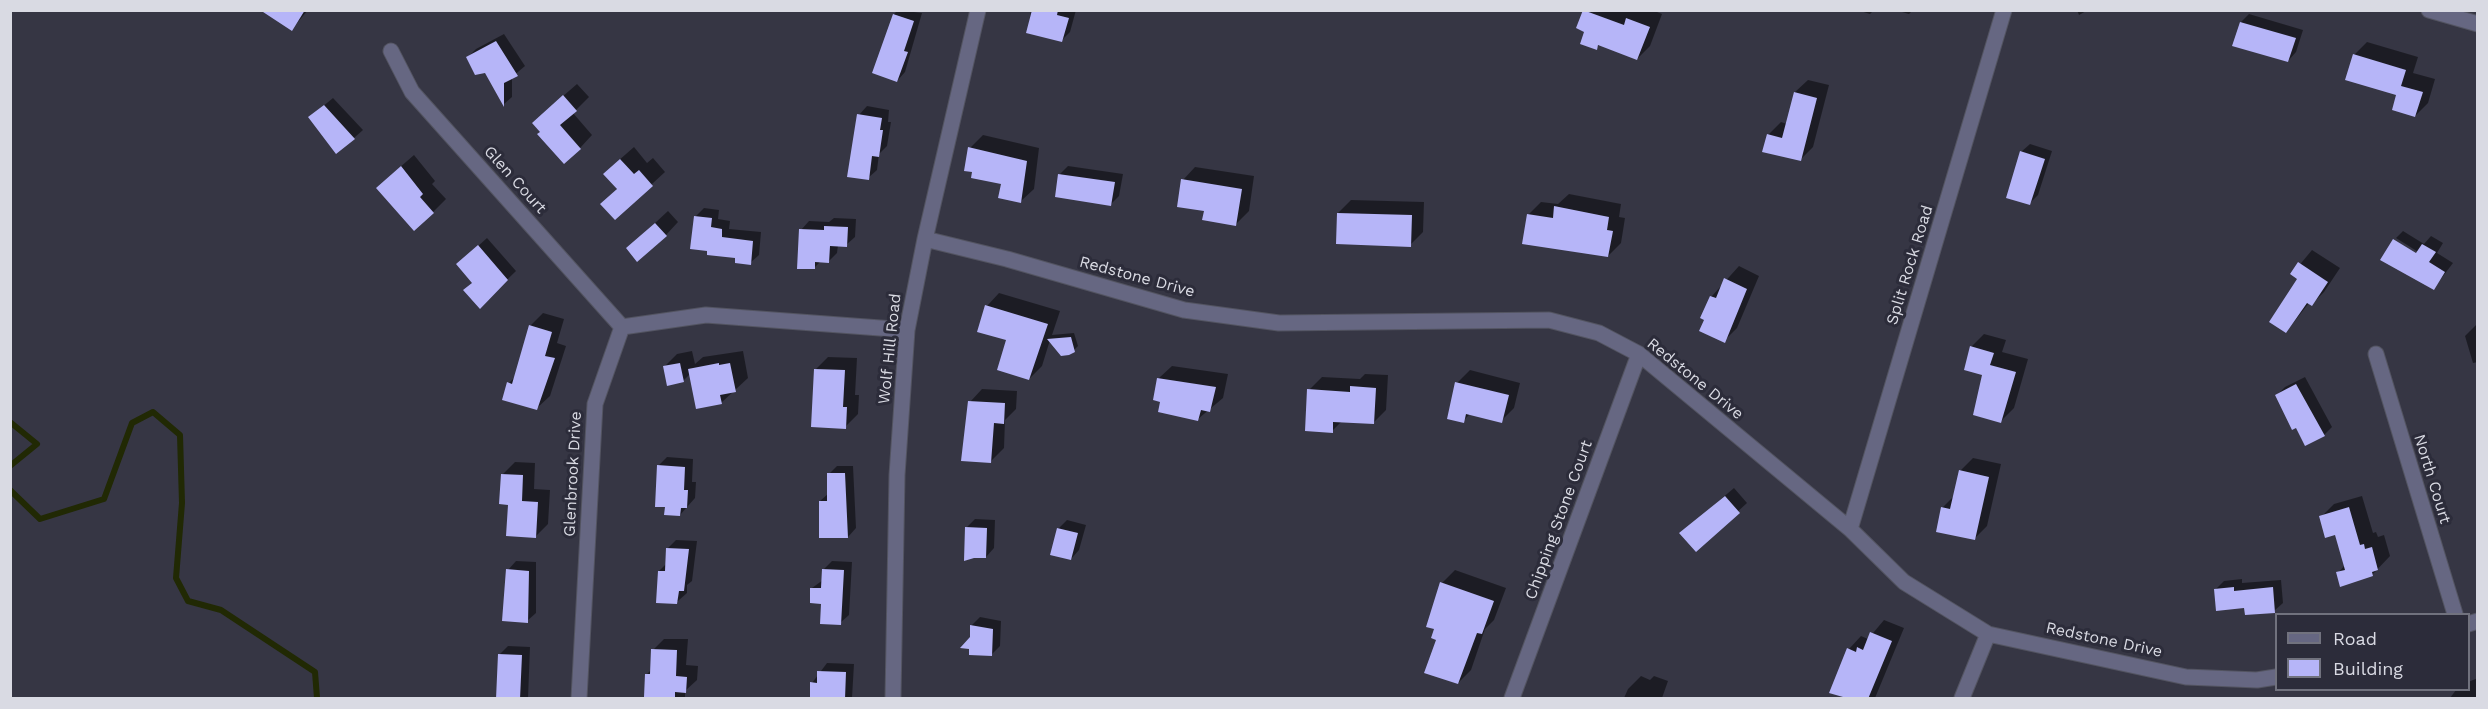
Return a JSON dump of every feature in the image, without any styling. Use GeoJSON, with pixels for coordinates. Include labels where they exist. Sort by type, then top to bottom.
{"type":"FeatureCollection","features":[{"type":"Feature","properties":{"kind":"street","name":"Wolf Hill Road"},"geometry":{"type":"LineString","coordinates":[[893,699],[897,475],[907,330],[925,239],[978,10]]}},
{"type":"Feature","properties":{"kind":"street","name":"Split Rock Road"},"geometry":{"type":"LineString","coordinates":[[1850,529],[2004,10]]}},
{"type":"Feature","properties":{"kind":"street"},"geometry":{"type":"LineString","coordinates":[[2429,10],[2478,24]]}},
{"type":"Feature","properties":{"kind":"street","name":"Glen Court"},"geometry":{"type":"LineString","coordinates":[[391,51],[412,92],[622,327]]}},
{"type":"Feature","properties":{"kind":"street","name":"Redstone Drive"},"geometry":{"type":"LineString","coordinates":[[925,239],[1007,259],[1184,310],[1279,323],[1549,320],[1599,333],[1639,354],[1850,529],[1904,582],[1988,633],[2186,677],[2257,680],[2275,677]]}},
{"type":"Feature","properties":{"kind":"street"},"geometry":{"type":"LineString","coordinates":[[622,327],[706,315],[907,330]]}},
{"type":"Feature","properties":{"kind":"street","name":"Glenbrook Drive"},"geometry":{"type":"LineString","coordinates":[[579,699],[595,404],[622,327]]}},
{"type":"Feature","properties":{"kind":"street","name":"Chipping Stone Court"},"geometry":{"type":"LineString","coordinates":[[1512,699],[1639,354]]}},
{"type":"Feature","properties":{"kind":"street","name":"North Court"},"geometry":{"type":"LineString","coordinates":[[2376,354],[2454,613]]}},
{"type":"Feature","properties":{"kind":"street"},"geometry":{"type":"LineString","coordinates":[[1962,699],[1988,633]]}},
{"type":"Feature","properties":{"kind":"building"},"geometry":{"type":"Polygon","coordinates":[[[260,10],[305,10],[292,31],[260,10]]]}},
{"type":"Feature","properties":{"kind":"building"},"geometry":{"type":"Polygon","coordinates":[[[1032,10],[1058,10],[1057,15],[1069,18],[1062,42],[1026,33],[1032,10]]]}},
{"type":"Feature","properties":{"kind":"building"},"geometry":{"type":"Polygon","coordinates":[[[1583,10],[1624,25],[1626,18],[1650,27],[1637,60],[1598,45],[1597,50],[1580,44],[1584,32],[1576,28],[1583,10]]]}},
{"type":"Feature","properties":{"kind":"building"},"geometry":{"type":"Polygon","coordinates":[[[893,14],[914,21],[904,51],[908,52],[897,82],[872,73],[893,14]]]}},
{"type":"Feature","properties":{"kind":"building"},"geometry":{"type":"Polygon","coordinates":[[[2240,22],[2296,38],[2288,62],[2232,46],[2240,22]]]}},
{"type":"Feature","properties":{"kind":"building"},"geometry":{"type":"Polygon","coordinates":[[[496,41],[518,76],[504,83],[504,107],[485,73],[475,75],[466,57],[496,41]]]}},
{"type":"Feature","properties":{"kind":"building"},"geometry":{"type":"Polygon","coordinates":[[[2353,54],[2406,70],[2401,86],[2423,92],[2415,117],[2392,110],[2396,95],[2345,80],[2353,54]]]}},
{"type":"Feature","properties":{"kind":"building"},"geometry":{"type":"Polygon","coordinates":[[[1794,92],[1817,98],[1801,161],[1762,152],[1767,134],[1782,138],[1794,92]]]}},
{"type":"Feature","properties":{"kind":"building"},"geometry":{"type":"Polygon","coordinates":[[[563,95],[577,111],[560,125],[581,149],[564,164],[537,134],[540,132],[532,123],[563,95]]]}},
{"type":"Feature","properties":{"kind":"building"},"geometry":{"type":"Polygon","coordinates":[[[324,105],[355,139],[336,154],[308,117],[324,105]]]}},
{"type":"Feature","properties":{"kind":"building"},"geometry":{"type":"Polygon","coordinates":[[[857,114],[882,118],[880,130],[883,130],[879,157],[872,156],[869,180],[847,177],[857,114]]]}},
{"type":"Feature","properties":{"kind":"building"},"geometry":{"type":"Polygon","coordinates":[[[968,147],[1027,161],[1021,203],[998,198],[1001,184],[971,178],[972,172],[964,171],[968,147]]]}},
{"type":"Feature","properties":{"kind":"building"},"geometry":{"type":"Polygon","coordinates":[[[2020,151],[2045,159],[2030,205],[2006,198],[2020,151]]]}},
{"type":"Feature","properties":{"kind":"building"},"geometry":{"type":"Polygon","coordinates":[[[620,159],[634,174],[639,170],[653,186],[615,220],[600,204],[617,189],[603,174],[620,159]]]}},
{"type":"Feature","properties":{"kind":"building"},"geometry":{"type":"Polygon","coordinates":[[[401,166],[423,194],[420,197],[434,213],[414,231],[376,188],[401,166]]]}},
{"type":"Feature","properties":{"kind":"building"},"geometry":{"type":"Polygon","coordinates":[[[1058,174],[1115,182],[1111,206],[1055,197],[1058,174]]]}},
{"type":"Feature","properties":{"kind":"building"},"geometry":{"type":"Polygon","coordinates":[[[1181,179],[1242,189],[1236,226],[1202,220],[1204,211],[1177,207],[1181,179]]]}},
{"type":"Feature","properties":{"kind":"building"},"geometry":{"type":"Polygon","coordinates":[[[1554,206],[1609,217],[1607,230],[1613,231],[1608,257],[1522,244],[1527,214],[1553,218],[1554,206]]]}},
{"type":"Feature","properties":{"kind":"building"},"geometry":{"type":"Polygon","coordinates":[[[1337,213],[1412,215],[1411,247],[1336,244],[1337,213]]]}},
{"type":"Feature","properties":{"kind":"building"},"geometry":{"type":"Polygon","coordinates":[[[694,216],[712,218],[711,227],[722,229],[722,237],[753,241],[751,265],[735,263],[735,258],[707,255],[707,251],[690,249],[694,216]]]}},
{"type":"Feature","properties":{"kind":"building"},"geometry":{"type":"Polygon","coordinates":[[[655,223],[667,236],[637,262],[626,248],[655,223]]]}},
{"type":"Feature","properties":{"kind":"building"},"geometry":{"type":"Polygon","coordinates":[[[824,226],[848,227],[847,247],[830,246],[829,263],[815,262],[815,269],[797,269],[799,229],[824,230],[824,226]]]}},
{"type":"Feature","properties":{"kind":"building"},"geometry":{"type":"Polygon","coordinates":[[[2393,239],[2416,253],[2422,244],[2436,252],[2429,262],[2445,272],[2434,290],[2380,260],[2393,239]]]}},
{"type":"Feature","properties":{"kind":"building"},"geometry":{"type":"Polygon","coordinates":[[[478,245],[508,280],[480,309],[463,290],[472,283],[456,264],[478,245]]]}},
{"type":"Feature","properties":{"kind":"building"},"geometry":{"type":"Polygon","coordinates":[[[2298,262],[2328,282],[2312,306],[2307,303],[2286,333],[2269,322],[2297,279],[2290,274],[2298,262]]]}},
{"type":"Feature","properties":{"kind":"building"},"geometry":{"type":"Polygon","coordinates":[[[1724,278],[1747,289],[1725,343],[1699,331],[1704,320],[1700,318],[1710,296],[1716,298],[1724,278]]]}},
{"type":"Feature","properties":{"kind":"building"},"geometry":{"type":"Polygon","coordinates":[[[985,305],[1048,324],[1029,380],[997,370],[1006,340],[977,332],[985,305]]]}},
{"type":"Feature","properties":{"kind":"building"},"geometry":{"type":"Polygon","coordinates":[[[529,325],[552,332],[545,356],[555,358],[537,410],[502,400],[507,382],[512,384],[529,325]]]}},
{"type":"Feature","properties":{"kind":"building"},"geometry":{"type":"Polygon","coordinates":[[[1071,337],[1075,352],[1061,356],[1047,339],[1071,337]]]}},
{"type":"Feature","properties":{"kind":"building"},"geometry":{"type":"Polygon","coordinates":[[[1970,346],[1994,353],[1990,365],[2016,372],[2001,423],[1973,415],[1982,375],[1964,370],[1970,346]]]}},
{"type":"Feature","properties":{"kind":"building"},"geometry":{"type":"Polygon","coordinates":[[[680,363],[684,382],[667,386],[663,366],[680,363]]]}},
{"type":"Feature","properties":{"kind":"building"},"geometry":{"type":"Polygon","coordinates":[[[719,363],[719,365],[730,363],[736,392],[720,395],[722,404],[696,409],[688,369],[719,363]]]}},
{"type":"Feature","properties":{"kind":"building"},"geometry":{"type":"Polygon","coordinates":[[[814,369],[845,370],[843,407],[847,407],[846,429],[811,427],[814,369]]]}},
{"type":"Feature","properties":{"kind":"building"},"geometry":{"type":"Polygon","coordinates":[[[1157,378],[1216,387],[1210,412],[1201,410],[1198,421],[1158,412],[1160,402],[1153,400],[1157,378]]]}},
{"type":"Feature","properties":{"kind":"building"},"geometry":{"type":"Polygon","coordinates":[[[1455,382],[1509,395],[1502,423],[1466,414],[1464,423],[1447,419],[1455,382]]]}},
{"type":"Feature","properties":{"kind":"building"},"geometry":{"type":"Polygon","coordinates":[[[2296,384],[2325,436],[2305,446],[2296,428],[2292,430],[2275,395],[2296,384]]]}},
{"type":"Feature","properties":{"kind":"building"},"geometry":{"type":"Polygon","coordinates":[[[1350,386],[1376,388],[1374,424],[1333,422],[1333,433],[1305,431],[1307,389],[1350,392],[1350,386]]]}},
{"type":"Feature","properties":{"kind":"building"},"geometry":{"type":"Polygon","coordinates":[[[968,401],[1005,403],[1004,424],[994,423],[991,463],[961,461],[968,401]]]}},
{"type":"Feature","properties":{"kind":"building"},"geometry":{"type":"Polygon","coordinates":[[[657,465],[685,467],[684,490],[688,490],[687,508],[681,508],[680,516],[664,515],[665,507],[655,507],[657,465]]]}},
{"type":"Feature","properties":{"kind":"building"},"geometry":{"type":"Polygon","coordinates":[[[1959,470],[1989,477],[1975,540],[1936,532],[1941,507],[1950,509],[1959,470]]]}},
{"type":"Feature","properties":{"kind":"building"},"geometry":{"type":"Polygon","coordinates":[[[827,473],[845,473],[848,538],[819,538],[819,501],[827,501],[827,473]]]}},
{"type":"Feature","properties":{"kind":"building"},"geometry":{"type":"Polygon","coordinates":[[[501,474],[523,475],[522,501],[538,502],[536,538],[506,536],[508,505],[499,504],[501,474]]]}},
{"type":"Feature","properties":{"kind":"building"},"geometry":{"type":"Polygon","coordinates":[[[1725,496],[1740,513],[1696,552],[1679,533],[1725,496]]]}},
{"type":"Feature","properties":{"kind":"building"},"geometry":{"type":"Polygon","coordinates":[[[2349,507],[2360,545],[2364,544],[2365,549],[2372,547],[2378,570],[2372,572],[2373,576],[2340,587],[2336,572],[2345,570],[2335,535],[2325,538],[2319,516],[2349,507]]]}},
{"type":"Feature","properties":{"kind":"building"},"geometry":{"type":"Polygon","coordinates":[[[965,527],[987,528],[986,558],[964,561],[965,527]]]}},
{"type":"Feature","properties":{"kind":"building"},"geometry":{"type":"Polygon","coordinates":[[[1057,528],[1078,533],[1071,560],[1050,555],[1057,528]]]}},
{"type":"Feature","properties":{"kind":"building"},"geometry":{"type":"Polygon","coordinates":[[[666,548],[689,549],[684,591],[679,591],[677,604],[656,603],[658,571],[665,571],[666,548]]]}},
{"type":"Feature","properties":{"kind":"building"},"geometry":{"type":"Polygon","coordinates":[[[506,569],[529,571],[528,623],[502,621],[506,569]]]}},
{"type":"Feature","properties":{"kind":"building"},"geometry":{"type":"Polygon","coordinates":[[[822,569],[844,570],[841,625],[820,624],[821,604],[810,603],[810,588],[821,588],[822,569]]]}},
{"type":"Feature","properties":{"kind":"building"},"geometry":{"type":"Polygon","coordinates":[[[1440,582],[1494,601],[1482,634],[1477,633],[1458,684],[1424,673],[1436,640],[1431,638],[1434,629],[1426,627],[1440,582]]]}},
{"type":"Feature","properties":{"kind":"building"},"geometry":{"type":"Polygon","coordinates":[[[2234,587],[2234,591],[2273,587],[2275,613],[2245,615],[2244,608],[2216,611],[2214,589],[2234,587]]]}},
{"type":"Feature","properties":{"kind":"building"},"geometry":{"type":"Polygon","coordinates":[[[970,625],[993,629],[992,656],[969,655],[969,649],[960,648],[970,637],[970,625]]]}},
{"type":"Feature","properties":{"kind":"building"},"geometry":{"type":"Polygon","coordinates":[[[1870,632],[1892,641],[1868,699],[1850,699],[1829,693],[1847,648],[1856,652],[1857,647],[1863,650],[1870,632]]]}},
{"type":"Feature","properties":{"kind":"building"},"geometry":{"type":"Polygon","coordinates":[[[651,649],[677,650],[676,676],[687,677],[686,693],[675,692],[675,699],[644,697],[645,674],[650,674],[651,649]]]}},
{"type":"Feature","properties":{"kind":"building"},"geometry":{"type":"Polygon","coordinates":[[[498,654],[522,655],[520,699],[496,699],[498,654]]]}},
{"type":"Feature","properties":{"kind":"building"},"geometry":{"type":"Polygon","coordinates":[[[817,671],[846,672],[845,699],[810,698],[810,682],[817,683],[817,671]]]}},
{"type":"Feature","properties":{"kind":"waterway"},"geometry":{"type":"LineString","coordinates":[[10,490],[40,519],[104,499],[132,423],[153,412],[180,435],[182,503],[176,578],[188,601],[221,610],[315,672],[317,698]]}},
{"type":"Feature","properties":{"kind":"waterway"},"geometry":{"type":"LineString","coordinates":[[10,422],[37,444],[10,466]]}}]}
